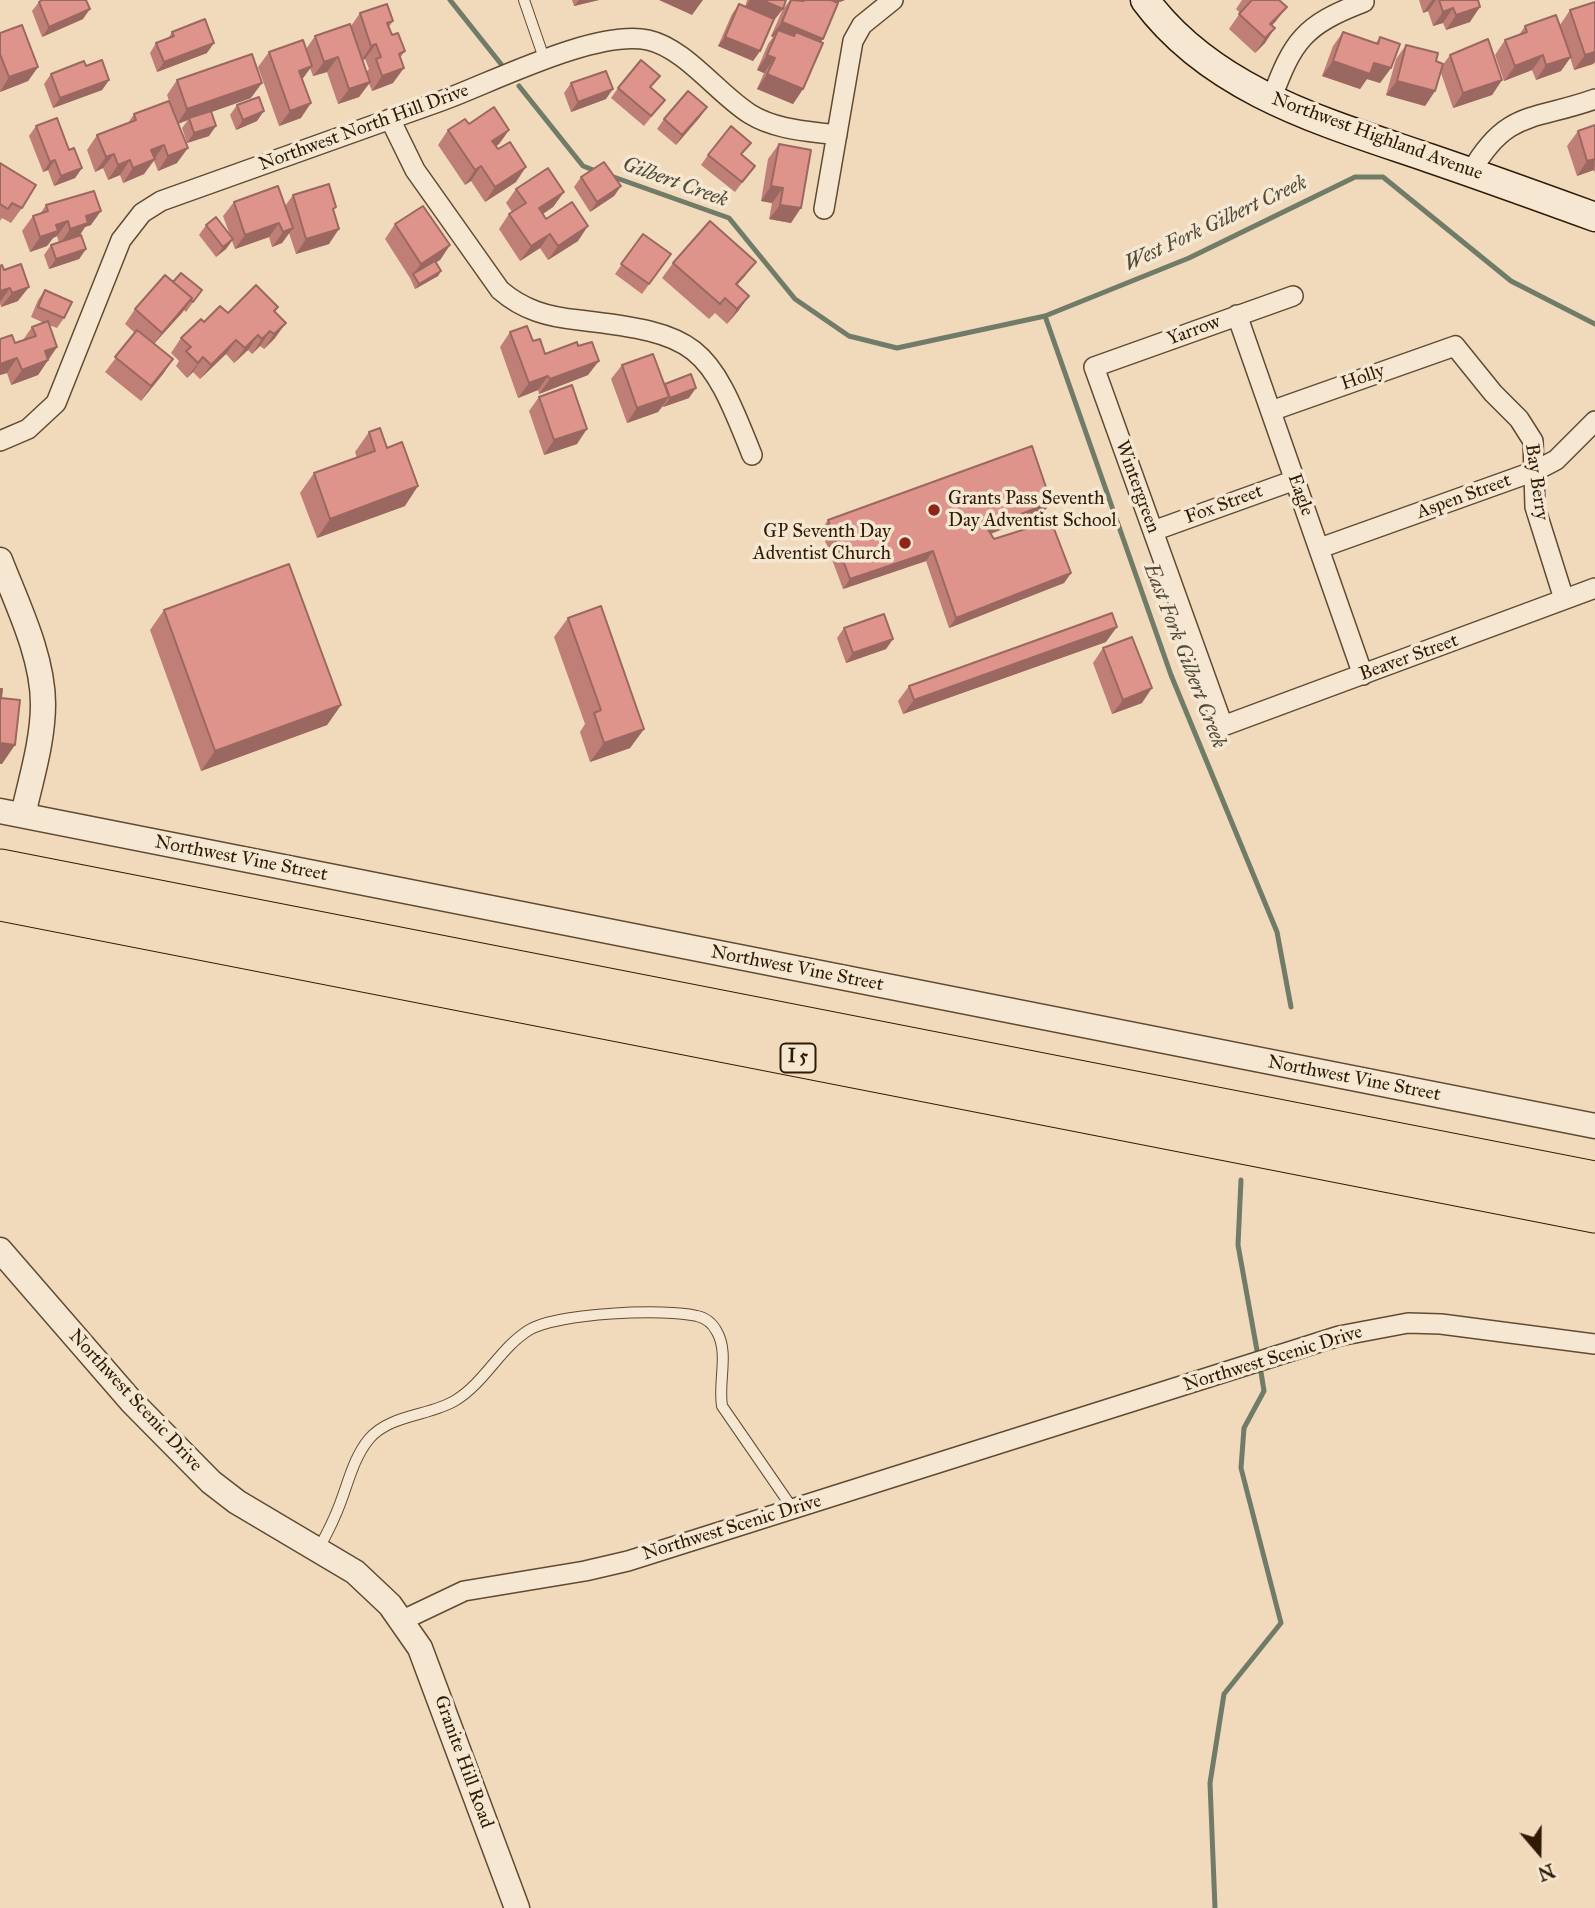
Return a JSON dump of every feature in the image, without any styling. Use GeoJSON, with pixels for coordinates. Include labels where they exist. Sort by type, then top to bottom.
{"type":"FeatureCollection","features":[{"type":"Feature","properties":{"kind":"highway","name":"I 5"},"geometry":{"type":"LineString","coordinates":[[0,868],[1595,1180]]}},
{"type":"Feature","properties":{"kind":"highway","name":"I 5"},"geometry":{"type":"LineString","coordinates":[[0,902],[1595,1214]]}},
{"type":"Feature","properties":{"kind":"main road","name":"Northwest Highland Avenue"},"geometry":{"type":"LineString","coordinates":[[1145,0],[1195,52],[1271,100],[1330,124],[1595,217]]}},
{"type":"Feature","properties":{"kind":"street"},"geometry":{"type":"LineString","coordinates":[[824,209],[853,41],[862,25],[893,0]]}},
{"type":"Feature","properties":{"kind":"street"},"geometry":{"type":"LineString","coordinates":[[1271,100],[1295,47],[1306,34],[1330,15],[1364,2]]}},
{"type":"Feature","properties":{"kind":"street","name":"Northwest North Hill Drive"},"geometry":{"type":"LineString","coordinates":[[0,441],[28,429],[56,403],[121,240],[142,213],[161,201],[545,61],[614,39],[651,40],[672,50],[750,114],[790,129],[837,135]]}},
{"type":"Feature","properties":{"kind":"street"},"geometry":{"type":"LineString","coordinates":[[1471,172],[1484,149],[1512,123],[1595,100]]}},
{"type":"Feature","properties":{"kind":"street"},"geometry":{"type":"LineString","coordinates":[[390,119],[415,170],[500,290],[516,303],[534,312],[559,318],[641,327],[664,333],[701,355],[729,396],[752,455]]}},
{"type":"Feature","properties":{"kind":"street","name":"Yarrow"},"geometry":{"type":"LineString","coordinates":[[1094,367],[1293,296]]}},
{"type":"Feature","properties":{"kind":"street","name":"Eagle"},"geometry":{"type":"LineString","coordinates":[[1237,315],[1363,675]]}},
{"type":"Feature","properties":{"kind":"street","name":"Holly"},"geometry":{"type":"LineString","coordinates":[[1271,411],[1455,346]]}},
{"type":"Feature","properties":{"kind":"street","name":"Bay Berry"},"geometry":{"type":"LineString","coordinates":[[1455,346],[1533,441],[1535,507],[1564,600]]}},
{"type":"Feature","properties":{"kind":"street","name":"Wintergreen"},"geometry":{"type":"LineString","coordinates":[[1094,367],[1223,726]]}},
{"type":"Feature","properties":{"kind":"street","name":"Aspen Street"},"geometry":{"type":"LineString","coordinates":[[1320,548],[1535,471],[1556,460],[1595,421]]}},
{"type":"Feature","properties":{"kind":"street","name":"Fox Street"},"geometry":{"type":"LineString","coordinates":[[1153,531],[1295,480]]}},
{"type":"Feature","properties":{"kind":"street"},"geometry":{"type":"LineString","coordinates":[[0,560],[5,586],[36,662],[43,702],[37,753],[12,813]]}},
{"type":"Feature","properties":{"kind":"street","name":"Beaver Street"},"geometry":{"type":"LineString","coordinates":[[1223,726],[1595,588]]}},
{"type":"Feature","properties":{"kind":"street","name":"Northwest Vine Street"},"geometry":{"type":"LineString","coordinates":[[12,813],[1595,1126]]}},
{"type":"Feature","properties":{"kind":"street","name":"Northwest Scenic Drive"},"geometry":{"type":"LineString","coordinates":[[0,1250],[174,1448],[237,1502],[368,1581],[403,1620],[464,1591],[628,1561],[1339,1336],[1408,1323],[1441,1324],[1595,1344]]}},
{"type":"Feature","properties":{"kind":"street","name":"Granite Hill Road"},"geometry":{"type":"LineString","coordinates":[[403,1620],[428,1666],[517,1908]]}},
{"type":"Feature","properties":{"kind":"lane"},"geometry":{"type":"LineString","coordinates":[[524,0],[545,61]]}},
{"type":"Feature","properties":{"kind":"lane"},"geometry":{"type":"LineString","coordinates":[[318,1550],[335,1517],[353,1465],[371,1436],[384,1427],[454,1402],[472,1390],[525,1332],[540,1324],[592,1316],[660,1312],[697,1316],[709,1321],[719,1333],[723,1356],[719,1387],[722,1405],[793,1509]]}},
{"type":"Feature","properties":{"kind":"building"},"geometry":{"type":"Polygon","coordinates":[[[86,0],[90,9],[49,27],[39,2],[86,0]]]}},
{"type":"Feature","properties":{"kind":"building"},"geometry":{"type":"Polygon","coordinates":[[[762,0],[786,0],[783,9],[762,0]]]}},
{"type":"Feature","properties":{"kind":"building"},"geometry":{"type":"Polygon","coordinates":[[[791,0],[831,0],[838,3],[823,39],[782,22],[791,0]]]}},
{"type":"Feature","properties":{"kind":"building"},"geometry":{"type":"Polygon","coordinates":[[[1252,0],[1279,0],[1287,7],[1270,24],[1275,28],[1265,38],[1239,14],[1252,0]]]}},
{"type":"Feature","properties":{"kind":"building"},"geometry":{"type":"Polygon","coordinates":[[[1439,0],[1478,0],[1480,7],[1456,15],[1453,8],[1443,12],[1439,0]]]}},
{"type":"Feature","properties":{"kind":"building"},"geometry":{"type":"Polygon","coordinates":[[[1595,2],[1595,52],[1585,55],[1570,10],[1595,2]]]}},
{"type":"Feature","properties":{"kind":"building"},"geometry":{"type":"Polygon","coordinates":[[[387,4],[393,21],[387,23],[392,35],[398,33],[405,51],[399,54],[404,68],[382,76],[376,59],[381,57],[376,44],[371,46],[360,13],[387,4]]]}},
{"type":"Feature","properties":{"kind":"building"},"geometry":{"type":"Polygon","coordinates":[[[739,4],[774,19],[760,51],[725,37],[739,4]]]}},
{"type":"Feature","properties":{"kind":"building"},"geometry":{"type":"Polygon","coordinates":[[[1556,15],[1571,57],[1546,65],[1543,55],[1515,66],[1505,40],[1527,32],[1525,26],[1556,15]]]}},
{"type":"Feature","properties":{"kind":"building"},"geometry":{"type":"Polygon","coordinates":[[[205,19],[214,43],[164,62],[156,43],[174,36],[172,32],[205,19]]]}},
{"type":"Feature","properties":{"kind":"building"},"geometry":{"type":"Polygon","coordinates":[[[350,24],[370,82],[349,89],[338,57],[324,62],[315,36],[350,24]]]}},
{"type":"Feature","properties":{"kind":"building"},"geometry":{"type":"Polygon","coordinates":[[[22,25],[38,67],[9,77],[0,54],[0,33],[22,25]]]}},
{"type":"Feature","properties":{"kind":"building"},"geometry":{"type":"Polygon","coordinates":[[[778,30],[794,36],[796,32],[823,43],[803,89],[767,74],[775,58],[767,55],[778,30]]]}},
{"type":"Feature","properties":{"kind":"building"},"geometry":{"type":"Polygon","coordinates":[[[1343,32],[1378,44],[1380,37],[1400,44],[1391,68],[1374,63],[1370,74],[1333,61],[1343,32]]]}},
{"type":"Feature","properties":{"kind":"building"},"geometry":{"type":"Polygon","coordinates":[[[1488,39],[1502,80],[1463,93],[1450,55],[1488,39]]]}},
{"type":"Feature","properties":{"kind":"building"},"geometry":{"type":"Polygon","coordinates":[[[303,40],[312,66],[299,71],[311,103],[290,111],[269,52],[303,40]]]}},
{"type":"Feature","properties":{"kind":"building"},"geometry":{"type":"Polygon","coordinates":[[[1406,45],[1438,53],[1436,61],[1443,64],[1435,91],[1397,81],[1406,45]]]}},
{"type":"Feature","properties":{"kind":"building"},"geometry":{"type":"Polygon","coordinates":[[[252,54],[262,83],[187,109],[177,80],[252,54]]]}},
{"type":"Feature","properties":{"kind":"building"},"geometry":{"type":"Polygon","coordinates":[[[102,60],[109,80],[60,98],[51,74],[84,61],[86,66],[102,60]]]}},
{"type":"Feature","properties":{"kind":"building"},"geometry":{"type":"Polygon","coordinates":[[[641,60],[660,76],[650,87],[665,100],[651,116],[618,88],[641,60]]]}},
{"type":"Feature","properties":{"kind":"building"},"geometry":{"type":"Polygon","coordinates":[[[606,71],[613,89],[578,102],[571,83],[606,71]]]}},
{"type":"Feature","properties":{"kind":"building"},"geometry":{"type":"Polygon","coordinates":[[[688,91],[707,107],[682,135],[664,119],[688,91]]]}},
{"type":"Feature","properties":{"kind":"building"},"geometry":{"type":"Polygon","coordinates":[[[259,97],[264,111],[243,120],[237,105],[259,97]]]}},
{"type":"Feature","properties":{"kind":"building"},"geometry":{"type":"Polygon","coordinates":[[[169,101],[188,148],[168,156],[164,145],[151,150],[155,159],[133,168],[130,160],[118,165],[114,154],[106,157],[97,135],[136,120],[134,114],[169,101]]]}},
{"type":"Feature","properties":{"kind":"building"},"geometry":{"type":"Polygon","coordinates":[[[494,107],[509,130],[492,141],[498,149],[510,142],[526,167],[495,187],[481,166],[475,170],[448,130],[465,119],[469,124],[494,107]]]}},
{"type":"Feature","properties":{"kind":"building"},"geometry":{"type":"Polygon","coordinates":[[[211,111],[216,126],[194,133],[189,118],[211,111]]]}},
{"type":"Feature","properties":{"kind":"building"},"geometry":{"type":"Polygon","coordinates":[[[57,118],[69,150],[74,148],[82,168],[61,176],[55,160],[50,162],[36,126],[57,118]]]}},
{"type":"Feature","properties":{"kind":"building"},"geometry":{"type":"Polygon","coordinates":[[[1595,125],[1595,159],[1587,161],[1578,131],[1595,125]]]}},
{"type":"Feature","properties":{"kind":"building"},"geometry":{"type":"Polygon","coordinates":[[[731,126],[751,143],[741,154],[755,166],[742,182],[708,155],[731,126]]]}},
{"type":"Feature","properties":{"kind":"building"},"geometry":{"type":"Polygon","coordinates":[[[779,144],[811,150],[801,208],[780,205],[783,188],[771,186],[779,144]]]}},
{"type":"Feature","properties":{"kind":"building"},"geometry":{"type":"Polygon","coordinates":[[[604,162],[621,186],[597,202],[581,177],[604,162]]]}},
{"type":"Feature","properties":{"kind":"building"},"geometry":{"type":"Polygon","coordinates":[[[0,163],[36,185],[22,208],[12,203],[8,209],[0,204],[0,163]]]}},
{"type":"Feature","properties":{"kind":"building"},"geometry":{"type":"Polygon","coordinates":[[[548,168],[564,192],[539,208],[546,219],[572,202],[588,226],[558,246],[550,234],[531,246],[509,214],[526,203],[516,189],[548,168]]]}},
{"type":"Feature","properties":{"kind":"building"},"geometry":{"type":"Polygon","coordinates":[[[329,184],[339,229],[306,239],[293,195],[329,184]]]}},
{"type":"Feature","properties":{"kind":"building"},"geometry":{"type":"Polygon","coordinates":[[[278,186],[293,228],[283,232],[279,223],[245,235],[234,202],[278,186]]]}},
{"type":"Feature","properties":{"kind":"building"},"geometry":{"type":"Polygon","coordinates":[[[94,191],[101,211],[86,216],[88,223],[70,229],[68,221],[56,225],[58,231],[40,237],[33,216],[48,211],[46,205],[94,191]]]}},
{"type":"Feature","properties":{"kind":"building"},"geometry":{"type":"Polygon","coordinates":[[[423,206],[450,245],[421,264],[395,224],[423,206]]]}},
{"type":"Feature","properties":{"kind":"building"},"geometry":{"type":"Polygon","coordinates":[[[216,217],[233,239],[223,247],[206,225],[216,217]]]}},
{"type":"Feature","properties":{"kind":"building"},"geometry":{"type":"Polygon","coordinates":[[[710,221],[756,262],[736,284],[749,296],[737,309],[725,298],[720,304],[673,263],[710,221]]]}},
{"type":"Feature","properties":{"kind":"building"},"geometry":{"type":"Polygon","coordinates":[[[643,234],[671,254],[649,284],[621,264],[643,234]]]}},
{"type":"Feature","properties":{"kind":"building"},"geometry":{"type":"Polygon","coordinates":[[[81,235],[86,249],[56,259],[51,245],[81,235]]]}},
{"type":"Feature","properties":{"kind":"building"},"geometry":{"type":"Polygon","coordinates":[[[435,261],[441,271],[419,284],[413,274],[435,261]]]}},
{"type":"Feature","properties":{"kind":"building"},"geometry":{"type":"Polygon","coordinates":[[[21,264],[29,287],[12,293],[10,288],[0,291],[0,266],[2,265],[4,270],[21,264]]]}},
{"type":"Feature","properties":{"kind":"building"},"geometry":{"type":"Polygon","coordinates":[[[181,273],[202,290],[193,302],[192,298],[173,282],[181,273]]]}},
{"type":"Feature","properties":{"kind":"building"},"geometry":{"type":"Polygon","coordinates":[[[165,275],[192,298],[162,333],[135,309],[165,275]]]}},
{"type":"Feature","properties":{"kind":"building"},"geometry":{"type":"Polygon","coordinates":[[[256,285],[278,307],[274,311],[286,323],[274,334],[270,331],[262,339],[258,335],[245,348],[236,340],[211,365],[203,357],[198,363],[186,351],[191,347],[181,338],[201,319],[204,322],[220,306],[228,313],[256,285]]]}},
{"type":"Feature","properties":{"kind":"building"},"geometry":{"type":"Polygon","coordinates":[[[45,290],[72,302],[64,318],[38,307],[45,290]]]}},
{"type":"Feature","properties":{"kind":"building"},"geometry":{"type":"Polygon","coordinates":[[[48,321],[57,347],[45,351],[48,360],[22,370],[17,358],[0,364],[0,339],[12,335],[15,343],[36,336],[32,327],[48,321]]]}},
{"type":"Feature","properties":{"kind":"building"},"geometry":{"type":"Polygon","coordinates":[[[527,326],[533,341],[540,339],[545,354],[577,342],[578,346],[592,342],[599,361],[550,379],[548,376],[529,383],[510,332],[527,326]]]}},
{"type":"Feature","properties":{"kind":"building"},"geometry":{"type":"Polygon","coordinates":[[[137,330],[173,359],[151,386],[115,357],[137,330]]]}},
{"type":"Feature","properties":{"kind":"building"},"geometry":{"type":"Polygon","coordinates":[[[653,354],[669,397],[637,408],[622,365],[653,354]]]}},
{"type":"Feature","properties":{"kind":"building"},"geometry":{"type":"Polygon","coordinates":[[[691,374],[696,388],[670,398],[665,384],[691,374]]]}},
{"type":"Feature","properties":{"kind":"building"},"geometry":{"type":"Polygon","coordinates":[[[572,385],[587,429],[554,440],[539,397],[572,385]]]}},
{"type":"Feature","properties":{"kind":"building"},"geometry":{"type":"Polygon","coordinates":[[[380,428],[387,448],[402,442],[418,486],[330,519],[314,473],[375,451],[369,432],[380,428]]]}},
{"type":"Feature","properties":{"kind":"building","name":"GP Seventh Day Adventist Church"},"geometry":{"type":"Polygon","coordinates":[[[1032,446],[1051,502],[987,528],[994,539],[1051,521],[1071,573],[956,618],[933,551],[850,579],[828,520],[1032,446]]]}},
{"type":"Feature","properties":{"kind":"building"},"geometry":{"type":"Polygon","coordinates":[[[289,564],[341,705],[215,751],[164,610],[289,564]]]}},
{"type":"Feature","properties":{"kind":"building"},"geometry":{"type":"Polygon","coordinates":[[[601,606],[644,729],[604,743],[594,713],[601,710],[568,618],[601,606]]]}},
{"type":"Feature","properties":{"kind":"building"},"geometry":{"type":"Polygon","coordinates":[[[1112,613],[1117,627],[914,700],[909,686],[1112,613]]]}},
{"type":"Feature","properties":{"kind":"building"},"geometry":{"type":"Polygon","coordinates":[[[884,614],[893,639],[853,653],[844,628],[884,614]]]}},
{"type":"Feature","properties":{"kind":"building"},"geometry":{"type":"Polygon","coordinates":[[[1132,637],[1152,688],[1123,700],[1103,648],[1132,637]]]}},
{"type":"Feature","properties":{"kind":"building"},"geometry":{"type":"Polygon","coordinates":[[[0,689],[1,698],[20,700],[15,745],[0,743],[0,689]]]}},
{"type":"Feature","properties":{"kind":"waterway","name":"Gilbert Creek"},"geometry":{"type":"LineString","coordinates":[[450,0],[501,64]]}},
{"type":"Feature","properties":{"kind":"waterway","name":"Gilbert Creek"},"geometry":{"type":"LineString","coordinates":[[519,86],[583,166],[596,171]]}},
{"type":"Feature","properties":{"kind":"waterway","name":"West Fork Gilbert Creek"},"geometry":{"type":"LineString","coordinates":[[608,175],[729,218],[795,299],[849,336],[897,348],[1045,316],[1189,258],[1355,177],[1383,177],[1511,281],[1595,324]]}},
{"type":"Feature","properties":{"kind":"waterway","name":"East Fork Gilbert Creek"},"geometry":{"type":"LineString","coordinates":[[1045,316],[1171,675],[1277,932],[1291,1007]]}},
{"type":"Feature","properties":{"kind":"waterway","name":"East Fork Gilbert Creek"},"geometry":{"type":"LineString","coordinates":[[1241,1180],[1238,1245],[1258,1356]]}},
{"type":"Feature","properties":{"kind":"waterway","name":"East Fork Gilbert Creek"},"geometry":{"type":"LineString","coordinates":[[1215,1908],[1210,1783],[1224,1694],[1281,1623],[1241,1468],[1244,1428],[1264,1391],[1260,1366]]}},
{"type":"Feature","properties":{"kind":"place","name":"Grants Pass Seventh Day Adventist School"},"geometry":{"type":"Point","coordinates":[934,510]}},
{"type":"Feature","properties":{"kind":"place","name":"GP Seventh Day Adventist Church"},"geometry":{"type":"Point","coordinates":[905,543]}}]}
